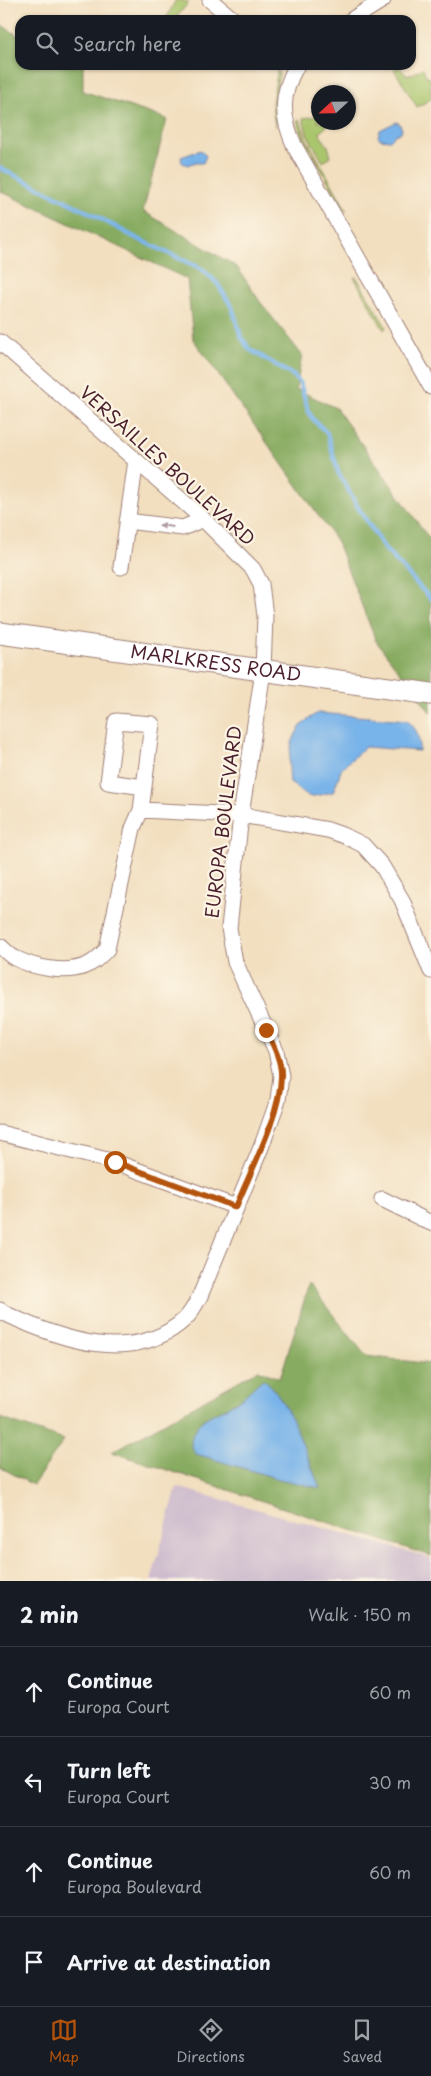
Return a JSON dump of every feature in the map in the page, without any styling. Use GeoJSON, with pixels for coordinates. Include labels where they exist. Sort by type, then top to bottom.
{"type":"FeatureCollection","features":[{"type":"Feature","properties":{"kind":"street"},"geometry":{"type":"LineString","coordinates":[[210,0],[228,15]]}},
{"type":"Feature","properties":{"kind":"street"},"geometry":{"type":"LineString","coordinates":[[359,15],[383,0]]}},
{"type":"Feature","properties":{"kind":"street"},"geometry":{"type":"LineString","coordinates":[[295,70],[284,101],[284,117],[288,131],[299,155],[431,387]]}},
{"type":"Feature","properties":{"kind":"street","name":"VERSAILLES BOULEVARD"},"geometry":{"type":"LineString","coordinates":[[0,342],[203,519],[253,569],[261,584],[265,616],[263,671]]}},
{"type":"Feature","properties":{"kind":"street"},"geometry":{"type":"LineString","coordinates":[[121,567],[136,460]]}},
{"type":"Feature","properties":{"kind":"street"},"geometry":{"type":"LineString","coordinates":[[127,521],[183,528],[203,519]]}},
{"type":"Feature","properties":{"kind":"street","name":"MARLKRESS ROAD"},"geometry":{"type":"LineString","coordinates":[[0,633],[431,694]]}},
{"type":"Feature","properties":{"kind":"street","name":"EUROPA BOULEVARD"},"geometry":{"type":"LineString","coordinates":[[0,1310],[4,1314],[38,1329],[85,1342],[112,1346],[137,1344],[155,1338],[172,1329],[187,1317],[200,1296],[262,1146],[278,1100],[281,1076],[276,1051],[235,962],[229,928],[241,815],[263,671]]}},
{"type":"Feature","properties":{"kind":"street"},"geometry":{"type":"LineString","coordinates":[[0,946],[14,958],[37,966],[66,970],[85,966],[98,960],[107,949],[133,828],[141,810],[144,787],[152,724],[116,721],[108,782],[144,787]]}},
{"type":"Feature","properties":{"kind":"street"},"geometry":{"type":"LineString","coordinates":[[141,810],[241,815],[328,830],[363,845],[382,866],[402,900],[431,971]]}},
{"type":"Feature","properties":{"kind":"street"},"geometry":{"type":"LineString","coordinates":[[0,1133],[115,1162],[236,1207]]}},
{"type":"Feature","properties":{"kind":"street"},"geometry":{"type":"LineString","coordinates":[[382,1199],[431,1223]]}},
{"type":"Feature","properties":{"kind":"shaded area"},"geometry":{"type":"Polygon","coordinates":[[[177,1487],[431,1558],[431,1581],[151,1581],[177,1487]]]}},
{"type":"Feature","properties":{"kind":"green space"},"geometry":{"type":"Polygon","coordinates":[[[176,0],[189,2],[178,15],[168,15],[176,0]]]}},
{"type":"Feature","properties":{"kind":"green space"},"geometry":{"type":"Polygon","coordinates":[[[0,24],[15,34],[15,70],[83,70],[83,91],[167,119],[143,211],[237,267],[261,303],[302,355],[296,389],[336,408],[431,541],[431,713],[376,641],[336,540],[193,339],[187,279],[0,191],[0,24]]]}},
{"type":"Feature","properties":{"kind":"green space"},"geometry":{"type":"Polygon","coordinates":[[[423,68],[426,76],[431,79],[431,99],[417,107],[395,70],[402,70],[406,75],[413,74],[423,68]]]}},
{"type":"Feature","properties":{"kind":"green space"},"geometry":{"type":"Polygon","coordinates":[[[276,70],[278,70],[274,100],[275,127],[272,103],[276,70]]]}},
{"type":"Feature","properties":{"kind":"green space"},"geometry":{"type":"Polygon","coordinates":[[[311,117],[311,130],[322,130],[320,135],[328,146],[331,157],[323,162],[307,134],[303,118],[311,117]]]}},
{"type":"Feature","properties":{"kind":"green space"},"geometry":{"type":"Polygon","coordinates":[[[300,120],[306,138],[347,211],[344,210],[303,137],[297,121],[300,120]]]}},
{"type":"Feature","properties":{"kind":"green space"},"geometry":{"type":"Polygon","coordinates":[[[354,277],[357,278],[386,327],[384,330],[354,277]]]}},
{"type":"Feature","properties":{"kind":"green space"},"geometry":{"type":"Polygon","coordinates":[[[309,1285],[366,1356],[431,1364],[431,1556],[112,1452],[258,1370],[280,1378],[309,1285]]]}},
{"type":"Feature","properties":{"kind":"green space"},"geometry":{"type":"Polygon","coordinates":[[[0,1418],[64,1440],[33,1485],[0,1467],[0,1418]]]}},
{"type":"Feature","properties":{"kind":"water"},"geometry":{"type":"Polygon","coordinates":[[[396,122],[399,123],[402,129],[401,132],[390,140],[380,139],[378,136],[380,130],[396,122]]]}},
{"type":"Feature","properties":{"kind":"water"},"geometry":{"type":"Polygon","coordinates":[[[201,150],[206,156],[203,163],[188,165],[182,163],[181,157],[201,150]]]}},
{"type":"Feature","properties":{"kind":"water"},"geometry":{"type":"Polygon","coordinates":[[[318,713],[407,720],[417,734],[419,751],[365,747],[342,768],[333,792],[310,797],[290,783],[289,762],[292,742],[296,734],[301,726],[318,713]]]}},
{"type":"Feature","properties":{"kind":"water"},"geometry":{"type":"Polygon","coordinates":[[[263,1379],[272,1387],[288,1413],[320,1488],[279,1479],[196,1454],[191,1446],[192,1436],[200,1423],[240,1400],[263,1379]]]}},
{"type":"Feature","properties":{"kind":"waterway"},"geometry":{"type":"LineString","coordinates":[[0,168],[136,238],[202,269],[217,283],[232,307],[241,336],[249,349],[294,376],[300,383],[308,410],[312,418],[327,433],[338,472],[359,509],[385,549],[431,599]]}},
{"type":"Feature","properties":{"kind":"route"},"geometry":{"type":"LineString","coordinates":[[115,1162],[236,1207],[262,1146],[278,1100],[281,1076],[276,1051],[266,1030]]}}]}
